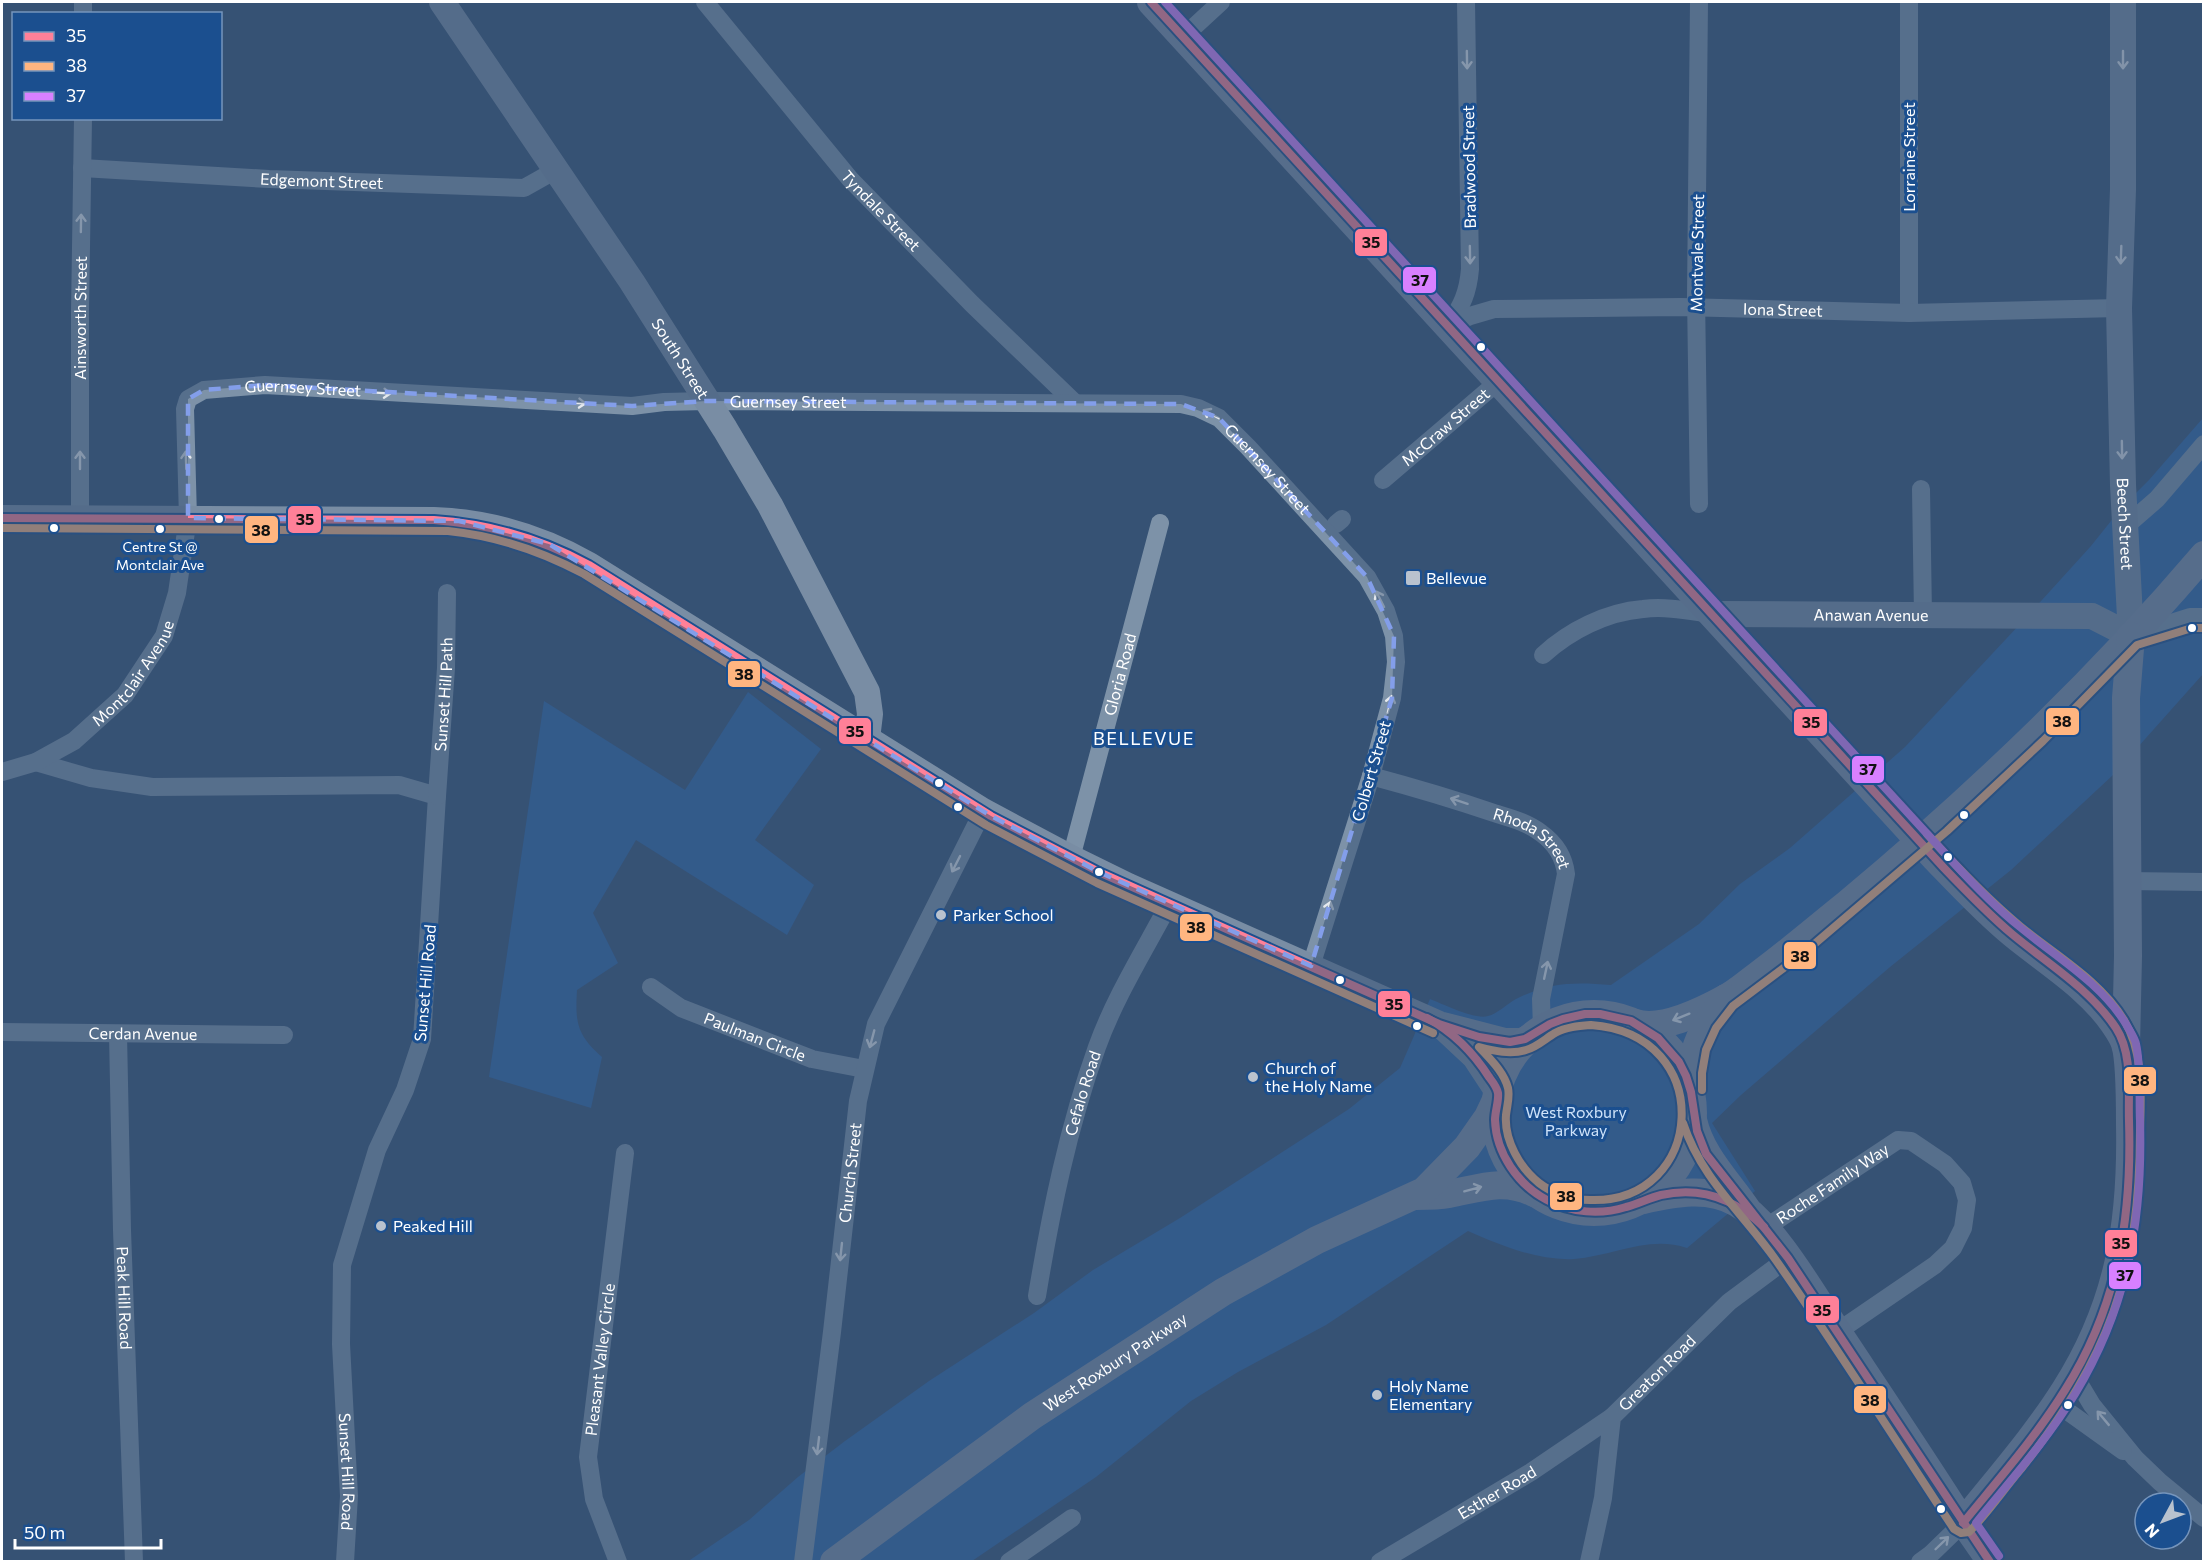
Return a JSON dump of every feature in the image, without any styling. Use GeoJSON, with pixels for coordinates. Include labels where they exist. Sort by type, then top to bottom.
{"type":"FeatureCollection","features":[{"type":"Feature","properties":{"kind":"main road"},"geometry":{"type":"LineString","coordinates":[[1151,2],[1919,841],[1989,914],[2094,1001],[2114,1023],[2126,1046]]}},
{"type":"Feature","properties":{"kind":"main road"},"geometry":{"type":"LineString","coordinates":[[1757,1220],[1723,1197],[1702,1193],[1670,1194],[1599,1213],[1568,1209],[1540,1196],[1518,1176],[1502,1151],[1495,1123],[1497,1096],[1506,1066],[1522,1045],[1537,1032],[1564,1018],[1588,1014],[1612,1016],[1647,1025],[1661,1024],[1726,998],[1773,964],[1919,841],[2035,734],[2131,636],[2204,555]]}},
{"type":"Feature","properties":{"kind":"main road","name":"Beech Street"},"geometry":{"type":"LineString","coordinates":[[1963,1523],[2056,1403],[2074,1375],[2101,1321],[2120,1260],[2127,1227],[2130,1140],[2126,1046],[2128,956],[2126,698],[2131,636]]}},
{"type":"Feature","properties":{"kind":"main road"},"geometry":{"type":"LineString","coordinates":[[1726,998],[1707,1023],[1696,1047],[1691,1072],[1693,1120],[1700,1142],[1707,1155],[1788,1258],[1963,1523]]}},
{"type":"Feature","properties":{"kind":"main road"},"geometry":{"type":"LineString","coordinates":[[1635,1023],[1657,1036],[1666,1045],[1681,1066],[1691,1090]]}},
{"type":"Feature","properties":{"kind":"main road","name":"West Roxbury Parkway"},"geometry":{"type":"LineString","coordinates":[[834,1562],[1023,1422],[1224,1292],[1317,1240],[1416,1196],[1439,1177],[1467,1147],[1488,1117],[1497,1096]]}},
{"type":"Feature","properties":{"kind":"main road"},"geometry":{"type":"LineString","coordinates":[[1643,1200],[1666,1183],[1678,1166],[1688,1147],[1693,1120]]}},
{"type":"Feature","properties":{"kind":"main road","name":"West Roxbury Parkway"},"geometry":{"type":"LineString","coordinates":[[1416,1196],[1446,1195],[1499,1184],[1518,1187],[1540,1196]]}},
{"type":"Feature","properties":{"kind":"street","name":"South Street"},"geometry":{"type":"LineString","coordinates":[[442,2],[632,282],[770,505],[867,692],[870,714],[867,739]]}},
{"type":"Feature","properties":{"kind":"street","name":"Tyndale Street"},"geometry":{"type":"LineString","coordinates":[[705,2],[850,179],[972,304],[1075,403]]}},
{"type":"Feature","properties":{"kind":"street"},"geometry":{"type":"LineString","coordinates":[[1183,37],[1221,2]]}},
{"type":"Feature","properties":{"kind":"street","name":"Bradwood Street"},"geometry":{"type":"LineString","coordinates":[[1448,326],[1461,307],[1468,290],[1470,269],[1466,2]]}},
{"type":"Feature","properties":{"kind":"street","name":"Montvale Street"},"geometry":{"type":"LineString","coordinates":[[1699,2],[1696,309],[1699,504]]}},
{"type":"Feature","properties":{"kind":"street","name":"Lorraine Street"},"geometry":{"type":"LineString","coordinates":[[1909,2],[1909,313]]}},
{"type":"Feature","properties":{"kind":"street","name":"Beech Street"},"geometry":{"type":"LineString","coordinates":[[2123,2],[2123,189],[2119,308],[2131,636]]}},
{"type":"Feature","properties":{"kind":"street","name":"Ainsworth Street"},"geometry":{"type":"LineString","coordinates":[[80,518],[83,120]]}},
{"type":"Feature","properties":{"kind":"street","name":"Edgemont Street"},"geometry":{"type":"LineString","coordinates":[[82,168],[524,188],[556,170]]}},
{"type":"Feature","properties":{"kind":"street","name":"Iona Street"},"geometry":{"type":"LineString","coordinates":[[1448,326],[1494,309],[1617,307],[1909,313],[2119,308]]}},
{"type":"Feature","properties":{"kind":"street","name":"McCraw Street"},"geometry":{"type":"LineString","coordinates":[[1388,476],[1499,381]]}},
{"type":"Feature","properties":{"kind":"street","name":"Guernsey Street"},"geometry":{"type":"LineString","coordinates":[[188,518],[184,409],[188,399],[204,390],[265,385],[632,406],[664,402],[706,401],[1181,404],[1198,408],[1219,418],[1367,577]]}},
{"type":"Feature","properties":{"kind":"street"},"geometry":{"type":"LineString","coordinates":[[2126,526],[2157,499],[2204,444]]}},
{"type":"Feature","properties":{"kind":"street"},"geometry":{"type":"LineString","coordinates":[[1921,489],[1923,615]]}},
{"type":"Feature","properties":{"kind":"street"},"geometry":{"type":"LineString","coordinates":[[2,518],[449,521],[493,526],[527,536],[549,544],[589,565],[983,811],[1071,858],[1439,1024],[1505,1041],[1522,1041],[1537,1032]]}},
{"type":"Feature","properties":{"kind":"street","name":"Montclair Avenue"},"geometry":{"type":"LineString","coordinates":[[2,772],[36,762],[74,741],[125,695],[164,636],[177,594],[188,518]]}},
{"type":"Feature","properties":{"kind":"street","name":"Gloria Road"},"geometry":{"type":"LineString","coordinates":[[1071,858],[1160,523]]}},
{"type":"Feature","properties":{"kind":"street","name":"Colbert Street"},"geometry":{"type":"LineString","coordinates":[[1311,966],[1371,776],[1392,698],[1396,662],[1394,636],[1381,601],[1367,577]]}},
{"type":"Feature","properties":{"kind":"street","name":"Sunset Hill Path"},"geometry":{"type":"LineString","coordinates":[[437,796],[446,668],[447,593]]}},
{"type":"Feature","properties":{"kind":"street","name":"Anawan Avenue"},"geometry":{"type":"LineString","coordinates":[[1543,655],[1565,637],[1604,618],[1627,611],[1662,608],[1712,615],[2092,615],[2131,636]]}},
{"type":"Feature","properties":{"kind":"street"},"geometry":{"type":"LineString","coordinates":[[2131,636],[2190,617],[2204,617]]}},
{"type":"Feature","properties":{"kind":"street"},"geometry":{"type":"LineString","coordinates":[[36,762],[91,778],[152,787],[399,785],[437,796]]}},
{"type":"Feature","properties":{"kind":"street","name":"Rhoda Street"},"geometry":{"type":"LineString","coordinates":[[1371,776],[1527,824],[1550,841],[1560,853],[1566,874],[1541,999],[1537,1032]]}},
{"type":"Feature","properties":{"kind":"street","name":"Sunset Hill Road"},"geometry":{"type":"LineString","coordinates":[[345,1562],[349,1496],[340,1344],[342,1265],[377,1150],[405,1090],[422,1039],[437,796]]}},
{"type":"Feature","properties":{"kind":"street","name":"Church Street"},"geometry":{"type":"LineString","coordinates":[[803,1562],[858,1101],[864,1069],[876,1024],[983,811]]}},
{"type":"Feature","properties":{"kind":"street"},"geometry":{"type":"LineString","coordinates":[[2127,881],[2204,882]]}},
{"type":"Feature","properties":{"kind":"street","name":"Cefalo Road"},"geometry":{"type":"LineString","coordinates":[[1037,1296],[1053,1205],[1079,1100],[1120,994],[1169,904]]}},
{"type":"Feature","properties":{"kind":"street","name":"Paulman Circle"},"geometry":{"type":"LineString","coordinates":[[651,987],[681,1008],[812,1059],[864,1069]]}},
{"type":"Feature","properties":{"kind":"street"},"geometry":{"type":"LineString","coordinates":[[1439,1024],[1475,1057],[1497,1096]]}},
{"type":"Feature","properties":{"kind":"street","name":"Cerdan Avenue"},"geometry":{"type":"LineString","coordinates":[[2,1032],[284,1035]]}},
{"type":"Feature","properties":{"kind":"street","name":"Peak Hill Road"},"geometry":{"type":"LineString","coordinates":[[118,1034],[122,1230],[134,1562]]}},
{"type":"Feature","properties":{"kind":"street","name":"Roche Family Way"},"geometry":{"type":"LineString","coordinates":[[1757,1220],[1898,1140],[1911,1141],[1945,1164],[1962,1183],[1967,1200],[1963,1228],[1953,1248],[1935,1265],[1837,1332]]}},
{"type":"Feature","properties":{"kind":"street","name":"Pleasant Valley Circle"},"geometry":{"type":"LineString","coordinates":[[618,1562],[594,1499],[588,1457],[625,1153]]}},
{"type":"Feature","properties":{"kind":"street","name":"Greaton Road"},"geometry":{"type":"LineString","coordinates":[[1589,1562],[1603,1498],[1612,1417],[1729,1302],[1788,1258]]}},
{"type":"Feature","properties":{"kind":"street"},"geometry":{"type":"LineString","coordinates":[[2074,1375],[2092,1405],[2135,1458],[2204,1518]]}},
{"type":"Feature","properties":{"kind":"street"},"geometry":{"type":"LineString","coordinates":[[2056,1403],[2135,1458]]}},
{"type":"Feature","properties":{"kind":"street","name":"Esther Road"},"geometry":{"type":"LineString","coordinates":[[1380,1562],[1531,1472],[1612,1417]]}},
{"type":"Feature","properties":{"kind":"street"},"geometry":{"type":"LineString","coordinates":[[1009,1562],[1072,1518]]}},
{"type":"Feature","properties":{"kind":"street"},"geometry":{"type":"LineString","coordinates":[[1920,1562],[1963,1523],[1990,1562]]}},
{"type":"Feature","properties":{"kind":"highlighted area"},"geometry":{"type":"Polygon","coordinates":[[[265,385],[632,406],[706,401],[1181,404],[1219,418],[1367,577],[1394,636],[1392,698],[1311,966],[1101,873],[991,816],[549,544],[459,521],[188,518],[188,399],[204,390],[265,385]]]}},
{"type":"Feature","properties":{"kind":"green space","name":"West Roxbury Parkway"},"geometry":{"type":"Polygon","coordinates":[[[2203,418],[2203,674],[2113,775],[2011,870],[1890,967],[1741,1095],[1712,1123],[1755,1191],[1687,1248],[1659,1244],[1645,1245],[1588,1257],[1560,1259],[1533,1255],[1468,1231],[1326,1325],[1238,1372],[1191,1401],[1096,1477],[972,1561],[687,1562],[749,1520],[798,1477],[929,1381],[1034,1313],[1093,1270],[1180,1218],[1349,1109],[1400,1068],[1430,999],[1467,1014],[1482,1017],[1495,1013],[1528,993],[1551,986],[1562,984],[1611,985],[1699,924],[1740,884],[1790,848],[1905,747],[2091,546],[2123,506],[2203,418]]]}},
{"type":"Feature","properties":{"kind":"green space"},"geometry":{"type":"Polygon","coordinates":[[[748,692],[821,749],[755,840],[814,885],[787,935],[636,840],[593,913],[618,963],[577,990],[579,1028],[587,1042],[602,1057],[591,1108],[489,1077],[544,701],[685,790],[748,692]]]}},
{"type":"Feature","properties":{"kind":"transit line","name":"35"},"geometry":{"type":"LineString","coordinates":[[1151,2],[1944,868],[2003,926],[2094,1001],[2116,1028],[2125,1049],[2127,1061],[2129,1157],[2124,1227],[2109,1294],[2098,1326],[2065,1390],[2029,1441],[1963,1523]]}},
{"type":"Feature","properties":{"kind":"transit line","name":"37"},"geometry":{"type":"LineString","coordinates":[[1165,2],[1960,870],[2011,919],[2091,983],[2116,1009],[2133,1037],[2138,1053],[2140,1158],[2138,1194],[2128,1263],[2108,1329],[2075,1394],[2040,1444],[1976,1523],[1999,1556]]}},
{"type":"Feature","properties":{"kind":"transit line","name":"35"},"geometry":{"type":"LineString","coordinates":[[2,518],[434,520],[475,525],[514,534],[552,547],[589,565],[991,816],[1101,873],[1439,1024],[1479,1037],[1510,1042],[1525,1039],[1563,1019],[1585,1014],[1600,1014],[1631,1021],[1658,1038],[1679,1062],[1691,1092],[1697,1131],[1706,1154],[1788,1258],[1990,1562]]}},
{"type":"Feature","properties":{"kind":"transit line","name":"38"},"geometry":{"type":"LineString","coordinates":[[2,528],[448,531],[501,541],[535,552],[584,574],[986,825],[1097,883],[1433,1033]]}},
{"type":"Feature","properties":{"kind":"transit line","name":"38"},"geometry":{"type":"LineString","coordinates":[[1702,1090],[1706,1050],[1716,1028],[1733,1006],[1805,952],[1947,831],[2043,741],[2137,645],[2192,628],[2204,628]]}},
{"type":"Feature","properties":{"kind":"transit line","name":"38"},"geometry":{"type":"LineString","coordinates":[[1683,1123],[1691,1144],[1713,1181],[1780,1266],[1954,1529],[1961,1533],[1969,1532],[2021,1469],[2077,1389],[2097,1351],[2113,1312],[2126,1271],[2134,1228],[2138,1182],[2140,1074],[2130,1033],[2124,1020],[2103,993],[1995,904],[1927,834]]}},
{"type":"Feature","properties":{"kind":"transit line","name":"35"},"geometry":{"type":"LineString","coordinates":[[1427,1018],[1462,1043],[1494,1084],[1498,1093],[1495,1120],[1499,1144],[1510,1167],[1536,1194],[1566,1208],[1596,1212],[1616,1210],[1661,1195],[1690,1192],[1704,1194],[1729,1202],[1764,1227]]}},
{"type":"Feature","properties":{"kind":"transit line","name":"38"},"geometry":{"type":"LineString","coordinates":[[1591,1025],[1632,1035],[1661,1057],[1677,1085],[1682,1117],[1675,1149],[1657,1176],[1629,1194],[1590,1200],[1570,1198],[1550,1190],[1526,1170],[1515,1153],[1508,1134],[1506,1115],[1509,1095],[1506,1082],[1496,1066],[1479,1047],[1502,1052],[1520,1051],[1534,1047],[1559,1031],[1591,1025]]}},
{"type":"Feature","properties":{"kind":"place","name":"Centre St @ Montclair Ave"},"geometry":{"type":"Point","coordinates":[160,529]}},
{"type":"Feature","properties":{"kind":"place","name":"Bellevue"},"geometry":{"type":"Point","coordinates":[1413,578]}},
{"type":"Feature","properties":{"kind":"place","name":"Parker School"},"geometry":{"type":"Point","coordinates":[941,915]}},
{"type":"Feature","properties":{"kind":"place","name":"Church of the Holy Name"},"geometry":{"type":"Point","coordinates":[1253,1077]}},
{"type":"Feature","properties":{"kind":"place","name":"Peaked Hill"},"geometry":{"type":"Point","coordinates":[381,1226]}},
{"type":"Feature","properties":{"kind":"place","name":"Holy Name Elementary"},"geometry":{"type":"Point","coordinates":[1377,1395]}},
{"type":"Feature","properties":{"kind":"district","name":"BELLEVUE"},"geometry":{"type":"Point","coordinates":[1144,739]}}]}
